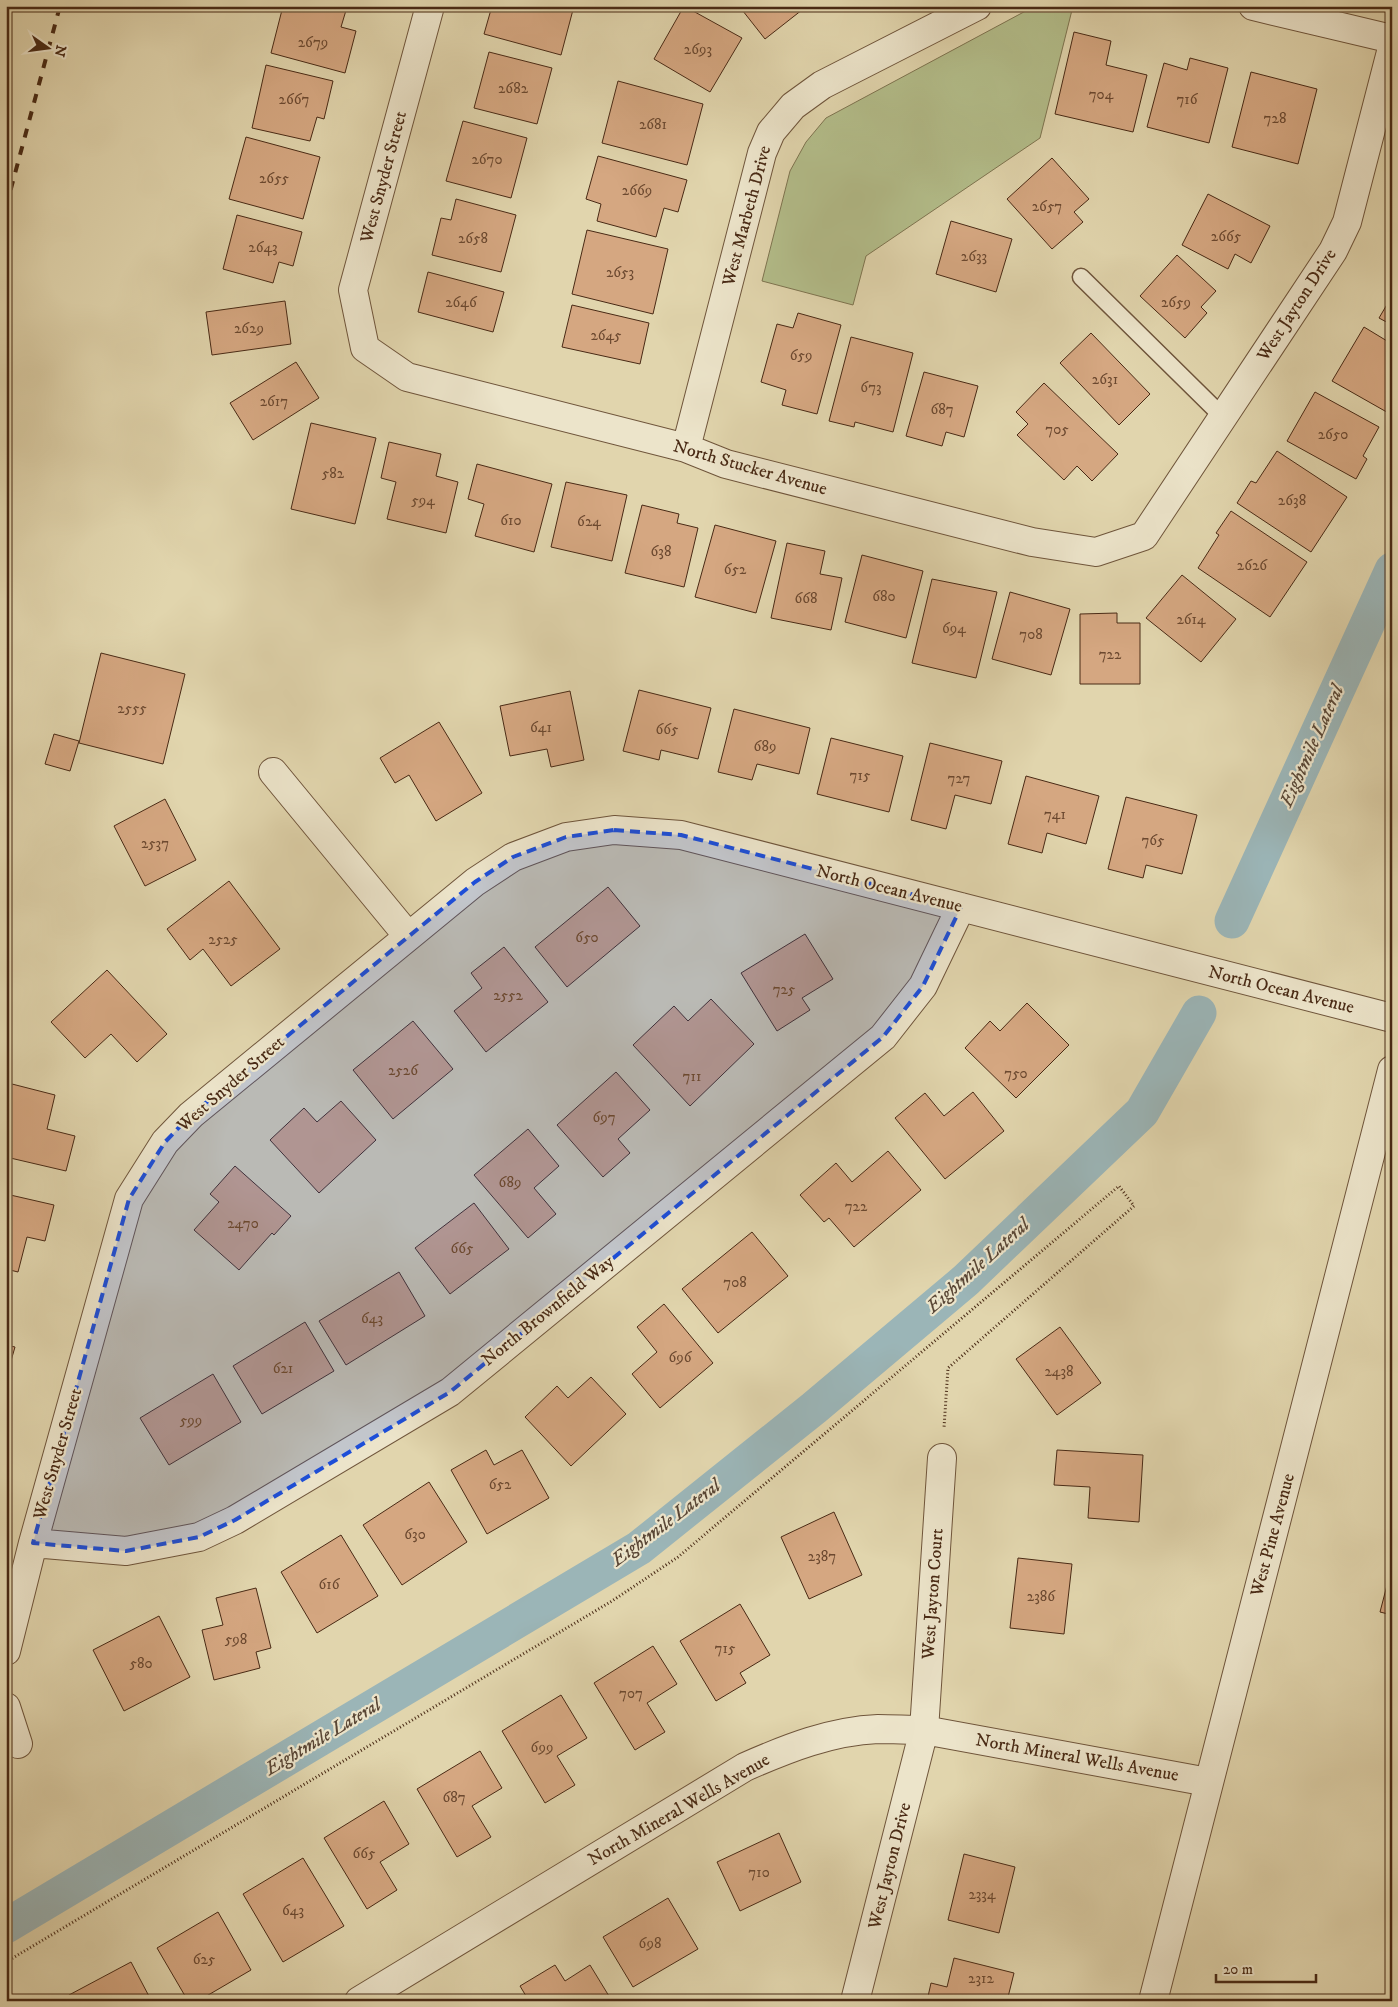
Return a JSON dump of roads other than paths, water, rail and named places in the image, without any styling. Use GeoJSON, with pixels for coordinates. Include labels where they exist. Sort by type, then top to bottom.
{"type":"FeatureCollection","features":[{"type":"Feature","properties":{"kind":"street","name":"West Snyder Street"},"geometry":{"type":"LineString","coordinates":[[365,348],[354,290],[430,6]]}},
{"type":"Feature","properties":{"kind":"street","name":"West Marbeth Drive"},"geometry":{"type":"LineString","coordinates":[[686,448],[762,153],[771,132],[793,106],[822,85],[976,6]]}},
{"type":"Feature","properties":{"kind":"street"},"geometry":{"type":"LineString","coordinates":[[1253,6],[1392,39]]}},
{"type":"Feature","properties":{"kind":"street","name":"West Jayton Drive"},"geometry":{"type":"LineString","coordinates":[[1144,536],[1333,252],[1347,222],[1392,48]]}},
{"type":"Feature","properties":{"kind":"street","name":"North Stucker Avenue"},"geometry":{"type":"LineString","coordinates":[[365,348],[407,377],[686,448],[726,464],[1032,542],[1096,552],[1144,536]]}},
{"type":"Feature","properties":{"kind":"street"},"geometry":{"type":"LineString","coordinates":[[273,772],[408,936]]}},
{"type":"Feature","properties":{"kind":"street","name":"North Ocean Avenue"},"geometry":{"type":"LineString","coordinates":[[408,936],[475,882],[513,857],[566,837],[614,830],[681,835],[1392,1018]]}},
{"type":"Feature","properties":{"kind":"street","name":"North Brownfield Way"},"geometry":{"type":"LineString","coordinates":[[33,1543],[126,1551],[199,1537],[236,1520],[450,1392],[883,1037],[923,986],[961,908]]}},
{"type":"Feature","properties":{"kind":"street","name":"West Snyder Street"},"geometry":{"type":"LineString","coordinates":[[6,1650],[33,1543],[129,1199],[165,1142],[191,1115],[408,936]]}},
{"type":"Feature","properties":{"kind":"street","name":"West Pine Avenue"},"geometry":{"type":"LineString","coordinates":[[1153,2001],[1392,1070]]}},
{"type":"Feature","properties":{"kind":"street","name":"West Jayton Court"},"geometry":{"type":"LineString","coordinates":[[924,1730],[942,1458]]}},
{"type":"Feature","properties":{"kind":"street"},"geometry":{"type":"LineString","coordinates":[[6,1707],[18,1744]]}},
{"type":"Feature","properties":{"kind":"street","name":"North Mineral Wells Avenue"},"geometry":{"type":"LineString","coordinates":[[359,2001],[745,1767],[789,1748],[832,1735],[877,1729],[924,1730],[1208,1782]]}},
{"type":"Feature","properties":{"kind":"street","name":"West Jayton Drive"},"geometry":{"type":"LineString","coordinates":[[855,2001],[924,1730]]}},
{"type":"Feature","properties":{"kind":"lane"},"geometry":{"type":"LineString","coordinates":[[1081,277],[1223,417]]}},
{"type":"Feature","properties":{"kind":"waterway","name":"Eightmile Lateral"},"geometry":{"type":"LineString","coordinates":[[1232,921],[1392,570]]}},
{"type":"Feature","properties":{"kind":"waterway","name":"Eightmile Lateral"},"geometry":{"type":"LineString","coordinates":[[6,1926],[639,1548],[814,1408],[966,1280],[1142,1112],[1199,1013]]}},
{"type":"Feature","properties":{"kind":"railway"},"geometry":{"type":"LineString","coordinates":[[6,207],[60,6]]}}]}
